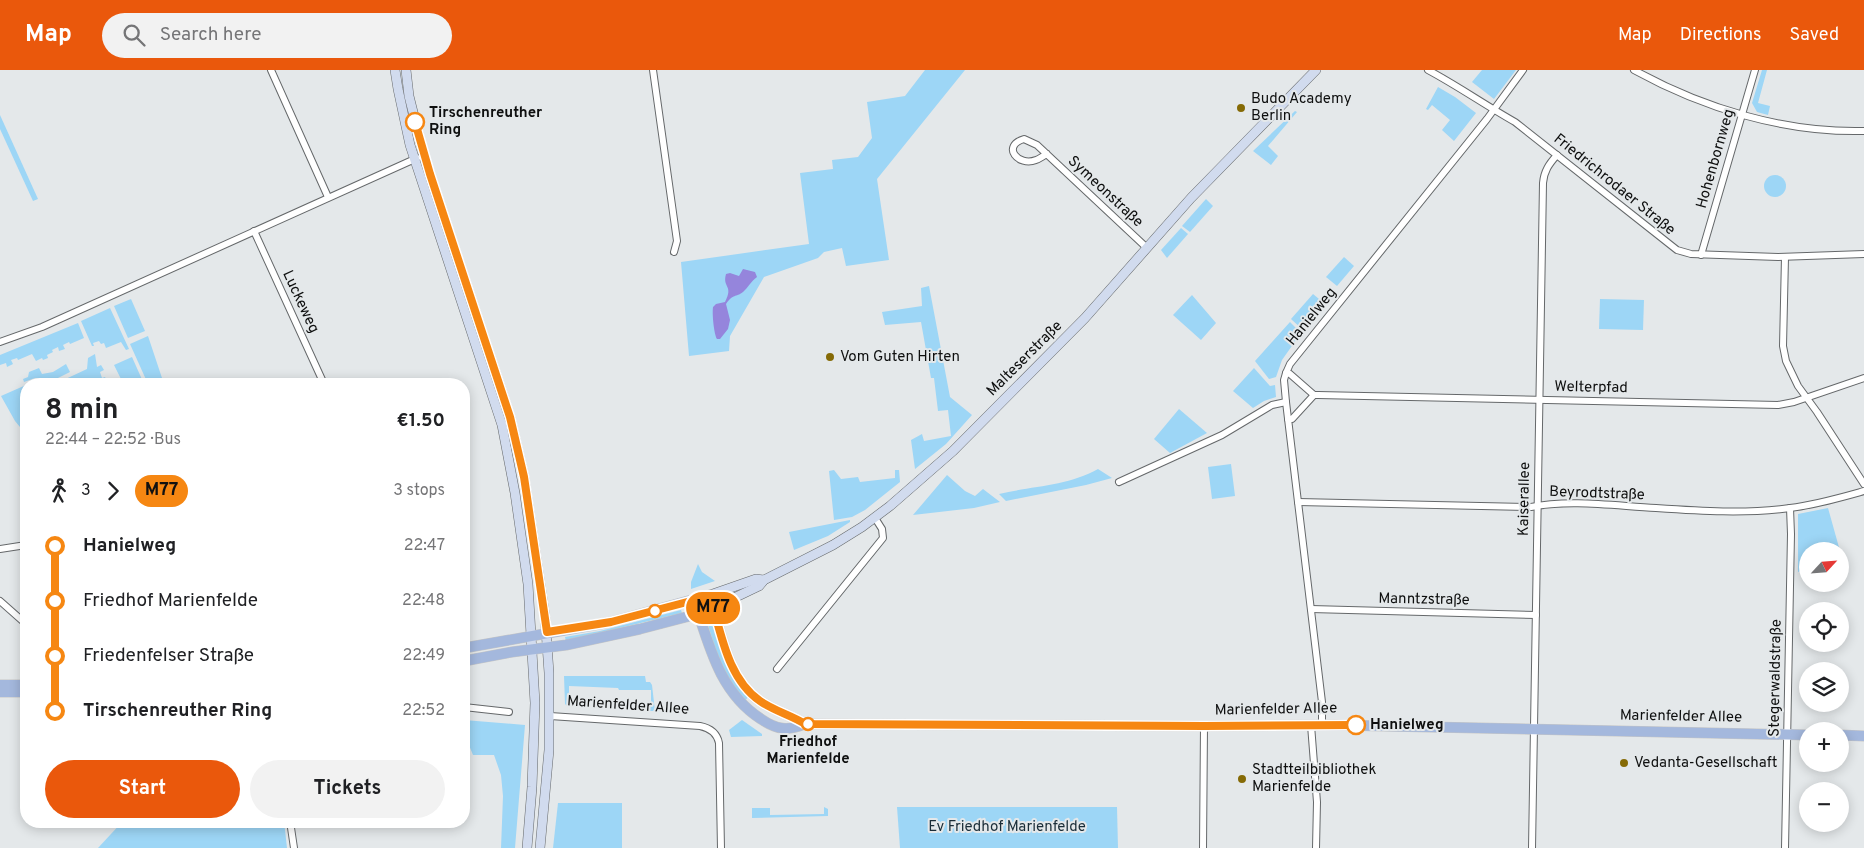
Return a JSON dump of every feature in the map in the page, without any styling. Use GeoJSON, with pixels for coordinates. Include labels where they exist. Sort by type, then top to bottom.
{"type":"FeatureCollection","features":[{"type":"Feature","properties":{"kind":"main road"},"geometry":{"type":"LineString","coordinates":[[395,70],[403,118],[414,159],[502,425],[509,457],[523,541],[532,635],[535,715],[527,848]]}},
{"type":"Feature","properties":{"kind":"main road"},"geometry":{"type":"LineString","coordinates":[[406,70],[409,96],[424,156],[510,417],[524,477],[547,632],[550,716],[546,790],[540,848]]}},
{"type":"Feature","properties":{"kind":"main road","name":"Malteserstraße"},"geometry":{"type":"LineString","coordinates":[[764,580],[833,546],[875,518],[927,475],[965,440],[1087,317],[1196,192],[1316,70]]}},
{"type":"Feature","properties":{"kind":"main road"},"geometry":{"type":"LineString","coordinates":[[470,647],[611,622],[710,596],[756,579],[764,580]]}},
{"type":"Feature","properties":{"kind":"main road"},"geometry":{"type":"LineString","coordinates":[[470,660],[630,631],[699,613],[759,586],[764,580]]}},
{"type":"Feature","properties":{"kind":"main road","name":"Marienfelder Allee"},"geometry":{"type":"LineString","coordinates":[[710,596],[729,660],[742,684],[757,699],[770,708],[805,724]]}},
{"type":"Feature","properties":{"kind":"main road","name":"Marienfelder Allee"},"geometry":{"type":"LineString","coordinates":[[694,600],[716,666],[728,687],[741,704],[775,727],[793,729],[805,724],[1204,726],[1322,724],[1799,734]]}},
{"type":"Feature","properties":{"kind":"main road"},"geometry":{"type":"LineString","coordinates":[[0,685],[20,685]]}},
{"type":"Feature","properties":{"kind":"main road"},"geometry":{"type":"LineString","coordinates":[[0,692],[20,692]]}},
{"type":"Feature","properties":{"kind":"main road","name":"Marienfelder Allee"},"geometry":{"type":"LineString","coordinates":[[535,715],[550,716]]}},
{"type":"Feature","properties":{"kind":"main road"},"geometry":{"type":"LineString","coordinates":[[1849,735],[1864,736]]}},
{"type":"Feature","properties":{"kind":"street"},"geometry":{"type":"LineString","coordinates":[[270,70],[328,197]]}},
{"type":"Feature","properties":{"kind":"street"},"geometry":{"type":"LineString","coordinates":[[653,70],[677,240],[674,252]]}},
{"type":"Feature","properties":{"kind":"street","name":"Friedrichrodaer Straße"},"geometry":{"type":"LineString","coordinates":[[1428,70],[1459,86],[1493,110],[1515,122],[1672,247],[1684,253],[1785,257],[1864,254]]}},
{"type":"Feature","properties":{"kind":"street","name":"Hanielweg"},"geometry":{"type":"LineString","coordinates":[[1286,373],[1290,364],[1523,70]]}},
{"type":"Feature","properties":{"kind":"street"},"geometry":{"type":"LineString","coordinates":[[1634,70],[1697,100],[1742,114],[1806,128],[1864,131]]}},
{"type":"Feature","properties":{"kind":"street","name":"Hohenbornweg"},"geometry":{"type":"LineString","coordinates":[[1701,255],[1755,70]]}},
{"type":"Feature","properties":{"kind":"street","name":"Symeonstraße"},"geometry":{"type":"LineString","coordinates":[[1047,154],[1035,161],[1025,162],[1015,156],[1013,152],[1014,146],[1018,141],[1030,140],[1047,154],[1147,248]]}},
{"type":"Feature","properties":{"kind":"street","name":"Kaiserallee"},"geometry":{"type":"LineString","coordinates":[[1532,848],[1543,183],[1547,167],[1557,154]]}},
{"type":"Feature","properties":{"kind":"street"},"geometry":{"type":"LineString","coordinates":[[0,342],[39,329],[328,197],[424,156]]}},
{"type":"Feature","properties":{"kind":"street","name":"Luckeweg"},"geometry":{"type":"LineString","coordinates":[[254,231],[321,378]]}},
{"type":"Feature","properties":{"kind":"street"},"geometry":{"type":"LineString","coordinates":[[1785,257],[1784,356],[1791,374],[1864,484]]}},
{"type":"Feature","properties":{"kind":"street"},"geometry":{"type":"LineString","coordinates":[[1288,419],[1292,419],[1314,394],[1290,374],[1286,373],[1286,402],[1322,710],[1322,724]]}},
{"type":"Feature","properties":{"kind":"street","name":"Welterpfad"},"geometry":{"type":"LineString","coordinates":[[1314,394],[1778,405],[1788,404],[1864,378]]}},
{"type":"Feature","properties":{"kind":"street"},"geometry":{"type":"LineString","coordinates":[[1119,482],[1222,436],[1272,405],[1286,402]]}},
{"type":"Feature","properties":{"kind":"street","name":"Beyrodtstraße"},"geometry":{"type":"LineString","coordinates":[[1298,502],[1531,507],[1545,504],[1604,505],[1736,512],[1790,508],[1834,500],[1864,491]]}},
{"type":"Feature","properties":{"kind":"street","name":"Stegerwaldstraße"},"geometry":{"type":"LineString","coordinates":[[1785,848],[1790,508]]}},
{"type":"Feature","properties":{"kind":"street"},"geometry":{"type":"LineString","coordinates":[[776,669],[883,538],[882,528],[875,518]]}},
{"type":"Feature","properties":{"kind":"street"},"geometry":{"type":"LineString","coordinates":[[0,549],[20,546]]}},
{"type":"Feature","properties":{"kind":"street"},"geometry":{"type":"LineString","coordinates":[[0,601],[20,619]]}},
{"type":"Feature","properties":{"kind":"street","name":"Manntzstraße"},"geometry":{"type":"LineString","coordinates":[[1310,610],[1536,615]]}},
{"type":"Feature","properties":{"kind":"street"},"geometry":{"type":"LineString","coordinates":[[470,709],[509,712]]}},
{"type":"Feature","properties":{"kind":"street","name":"Marienfelder Allee"},"geometry":{"type":"LineString","coordinates":[[550,716],[700,726],[711,730],[716,735],[719,743],[721,848]]}},
{"type":"Feature","properties":{"kind":"street"},"geometry":{"type":"LineString","coordinates":[[1311,724],[1317,802],[1316,848]]}},
{"type":"Feature","properties":{"kind":"street"},"geometry":{"type":"LineString","coordinates":[[1203,848],[1204,726]]}},
{"type":"Feature","properties":{"kind":"street"},"geometry":{"type":"LineString","coordinates":[[291,828],[294,848]]}},
{"type":"Feature","properties":{"kind":"green space"},"geometry":{"type":"Polygon","coordinates":[[[925,70],[965,70],[877,179],[889,260],[846,266],[842,248],[824,252],[818,258],[764,277],[730,336],[729,351],[689,356],[681,262],[809,244],[800,173],[833,169],[832,160],[858,157],[872,138],[867,102],[905,96],[925,70]]]}},
{"type":"Feature","properties":{"kind":"green space"},"geometry":{"type":"Polygon","coordinates":[[[1482,70],[1516,70],[1494,99],[1472,82],[1482,70]]]}},
{"type":"Feature","properties":{"kind":"green space"},"geometry":{"type":"Polygon","coordinates":[[[1762,70],[1767,70],[1758,103],[1770,106],[1768,115],[1757,112],[1752,103],[1762,70]]]}},
{"type":"Feature","properties":{"kind":"green space"},"geometry":{"type":"Polygon","coordinates":[[[1438,87],[1476,113],[1454,141],[1442,130],[1450,120],[1432,105],[1428,110],[1426,109],[1438,87]]]}},
{"type":"Feature","properties":{"kind":"green space"},"geometry":{"type":"Polygon","coordinates":[[[1295,111],[1297,112],[1268,146],[1278,156],[1271,165],[1253,151],[1295,111]]]}},
{"type":"Feature","properties":{"kind":"green space"},"geometry":{"type":"Polygon","coordinates":[[[0,115],[38,199],[33,201],[0,129],[0,115]]]}},
{"type":"Feature","properties":{"kind":"green space"},"geometry":{"type":"Polygon","coordinates":[[[1775,175],[1783,178],[1786,186],[1783,194],[1775,197],[1767,194],[1764,186],[1767,178],[1775,175]]]}},
{"type":"Feature","properties":{"kind":"green space"},"geometry":{"type":"Polygon","coordinates":[[[1206,199],[1213,206],[1190,232],[1182,226],[1206,199]]]}},
{"type":"Feature","properties":{"kind":"green space"},"geometry":{"type":"Polygon","coordinates":[[[1181,228],[1188,234],[1167,258],[1161,250],[1181,228]]]}},
{"type":"Feature","properties":{"kind":"green space"},"geometry":{"type":"Polygon","coordinates":[[[1344,257],[1354,266],[1337,286],[1326,277],[1344,257]]]}},
{"type":"Feature","properties":{"kind":"green space"},"geometry":{"type":"Polygon","coordinates":[[[929,286],[950,397],[972,415],[946,444],[915,469],[911,440],[922,434],[924,441],[951,436],[948,410],[938,411],[934,378],[931,378],[921,322],[885,325],[882,312],[922,306],[921,288],[929,286]]]}},
{"type":"Feature","properties":{"kind":"green space"},"geometry":{"type":"Polygon","coordinates":[[[1313,294],[1325,304],[1304,331],[1291,319],[1313,294]]]}},
{"type":"Feature","properties":{"kind":"green space"},"geometry":{"type":"Polygon","coordinates":[[[1192,295],[1216,323],[1201,340],[1173,315],[1192,295]]]}},
{"type":"Feature","properties":{"kind":"green space"},"geometry":{"type":"Polygon","coordinates":[[[131,299],[145,331],[128,338],[114,306],[131,299]]]}},
{"type":"Feature","properties":{"kind":"green space"},"geometry":{"type":"Polygon","coordinates":[[[1600,299],[1644,300],[1643,330],[1599,329],[1600,299]]]}},
{"type":"Feature","properties":{"kind":"green space"},"geometry":{"type":"Polygon","coordinates":[[[110,308],[129,349],[126,350],[121,342],[106,348],[104,343],[101,344],[99,341],[93,343],[94,346],[92,346],[81,321],[110,308]]]}},
{"type":"Feature","properties":{"kind":"green space"},"geometry":{"type":"Polygon","coordinates":[[[1290,322],[1301,333],[1282,360],[1276,377],[1269,379],[1255,361],[1290,322]]]}},
{"type":"Feature","properties":{"kind":"green space"},"geometry":{"type":"Polygon","coordinates":[[[78,323],[84,338],[63,345],[65,349],[59,351],[58,347],[52,350],[53,352],[47,355],[48,358],[43,360],[42,358],[36,361],[32,354],[18,360],[17,358],[11,360],[13,364],[7,367],[6,363],[0,365],[0,355],[78,323]]]}},
{"type":"Feature","properties":{"kind":"green space"},"geometry":{"type":"Polygon","coordinates":[[[148,336],[162,378],[145,378],[130,344],[148,336]]]}},
{"type":"Feature","properties":{"kind":"green space"},"geometry":{"type":"Polygon","coordinates":[[[95,354],[97,367],[101,365],[104,370],[100,372],[102,378],[68,378],[87,369],[88,358],[95,354]]]}},
{"type":"Feature","properties":{"kind":"green space"},"geometry":{"type":"Polygon","coordinates":[[[132,357],[141,378],[120,378],[114,365],[132,357]]]}},
{"type":"Feature","properties":{"kind":"green space"},"geometry":{"type":"Polygon","coordinates":[[[66,364],[70,372],[58,378],[26,378],[28,377],[29,372],[39,368],[42,374],[53,372],[66,364]]]}},
{"type":"Feature","properties":{"kind":"green space"},"geometry":{"type":"Polygon","coordinates":[[[1254,368],[1270,386],[1275,385],[1276,397],[1264,401],[1253,408],[1233,391],[1254,368]]]}},
{"type":"Feature","properties":{"kind":"green space"},"geometry":{"type":"Polygon","coordinates":[[[20,388],[20,427],[15,421],[1,396],[20,388]]]}},
{"type":"Feature","properties":{"kind":"green space"},"geometry":{"type":"Polygon","coordinates":[[[1179,409],[1207,433],[1170,453],[1154,439],[1179,409]]]}},
{"type":"Feature","properties":{"kind":"green space"},"geometry":{"type":"Polygon","coordinates":[[[1231,464],[1235,496],[1212,499],[1208,467],[1231,464]]]}},
{"type":"Feature","properties":{"kind":"green space"},"geometry":{"type":"Polygon","coordinates":[[[1098,469],[1112,478],[1006,501],[999,494],[1075,479],[1098,469]]]}},
{"type":"Feature","properties":{"kind":"green space"},"geometry":{"type":"Polygon","coordinates":[[[834,470],[841,479],[858,477],[860,482],[895,478],[895,470],[899,470],[900,482],[865,510],[852,517],[834,520],[829,471],[834,470]]]}},
{"type":"Feature","properties":{"kind":"green space"},"geometry":{"type":"Polygon","coordinates":[[[947,475],[965,491],[975,496],[983,489],[1000,502],[974,508],[913,515],[947,475]]]}},
{"type":"Feature","properties":{"kind":"green space"},"geometry":{"type":"Polygon","coordinates":[[[1828,508],[1837,542],[1799,542],[1798,572],[1798,514],[1828,508]]]}},
{"type":"Feature","properties":{"kind":"green space"},"geometry":{"type":"Polygon","coordinates":[[[850,520],[850,522],[828,536],[794,550],[789,532],[850,520]]]}},
{"type":"Feature","properties":{"kind":"green space"},"geometry":{"type":"Polygon","coordinates":[[[698,564],[702,572],[715,581],[691,589],[691,582],[698,564]]]}},
{"type":"Feature","properties":{"kind":"green space"},"geometry":{"type":"Polygon","coordinates":[[[681,610],[682,613],[566,641],[565,637],[600,631],[681,610]]]}},
{"type":"Feature","properties":{"kind":"green space"},"geometry":{"type":"Polygon","coordinates":[[[712,624],[730,671],[748,697],[745,701],[732,684],[718,656],[708,625],[712,624]]]}},
{"type":"Feature","properties":{"kind":"green space"},"geometry":{"type":"Polygon","coordinates":[[[564,676],[645,676],[646,682],[650,682],[652,685],[655,711],[645,711],[646,703],[651,702],[651,690],[619,690],[618,688],[569,686],[569,698],[576,698],[576,707],[567,706],[565,704],[564,676]]]}},
{"type":"Feature","properties":{"kind":"green space"},"geometry":{"type":"Polygon","coordinates":[[[470,720],[525,725],[515,848],[501,848],[503,796],[501,775],[494,755],[473,755],[470,748],[470,720]]]}},
{"type":"Feature","properties":{"kind":"green space"},"geometry":{"type":"Polygon","coordinates":[[[742,720],[762,734],[762,736],[731,737],[729,730],[742,720]]]}},
{"type":"Feature","properties":{"kind":"green space"},"geometry":{"type":"Polygon","coordinates":[[[558,803],[622,803],[622,848],[553,848],[558,803]]]}},
{"type":"Feature","properties":{"kind":"green space"},"geometry":{"type":"Polygon","coordinates":[[[824,807],[828,809],[828,816],[752,818],[752,808],[770,808],[770,815],[824,814],[824,807]]]}},
{"type":"Feature","properties":{"kind":"green space","name":"Ev Friedhof Marienfelde"},"geometry":{"type":"Polygon","coordinates":[[[897,807],[1117,807],[1118,848],[900,848],[897,807]]]}},
{"type":"Feature","properties":{"kind":"green space"},"geometry":{"type":"Polygon","coordinates":[[[117,828],[285,828],[287,848],[98,848],[117,828]]]}},
{"type":"Feature","properties":{"kind":"shaded area"},"geometry":{"type":"Polygon","coordinates":[[[743,269],[755,272],[757,277],[743,292],[733,297],[726,304],[730,320],[728,329],[720,339],[717,339],[713,307],[716,304],[725,302],[728,292],[725,282],[726,274],[730,273],[739,276],[743,269]]]}},
{"type":"Feature","properties":{"kind":"bus line","name":"M77"},"geometry":{"type":"LineString","coordinates":[[415,122],[430,174],[510,417],[524,477],[547,632],[611,622],[710,596],[729,660],[742,684],[757,699],[770,708],[805,724],[1356,725]]}},
{"type":"Feature","properties":{"kind":"place","name":"Budo Academy Berlin"},"geometry":{"type":"Point","coordinates":[1241,108]}},
{"type":"Feature","properties":{"kind":"place","name":"Tirschenreuther Ring"},"geometry":{"type":"Point","coordinates":[415,122]}},
{"type":"Feature","properties":{"kind":"place","name":"Vom Guten Hirten"},"geometry":{"type":"Point","coordinates":[830,357]}},
{"type":"Feature","properties":{"kind":"place","name":"Friedhof Marienfelde"},"geometry":{"type":"Point","coordinates":[808,724]}},
{"type":"Feature","properties":{"kind":"place","name":"Hanielweg"},"geometry":{"type":"Point","coordinates":[1356,725]}},
{"type":"Feature","properties":{"kind":"place","name":"Vedanta-Gesellschaft"},"geometry":{"type":"Point","coordinates":[1624,763]}},
{"type":"Feature","properties":{"kind":"place","name":"Stadtteilbibliothek Marienfelde"},"geometry":{"type":"Point","coordinates":[1242,779]}}]}
